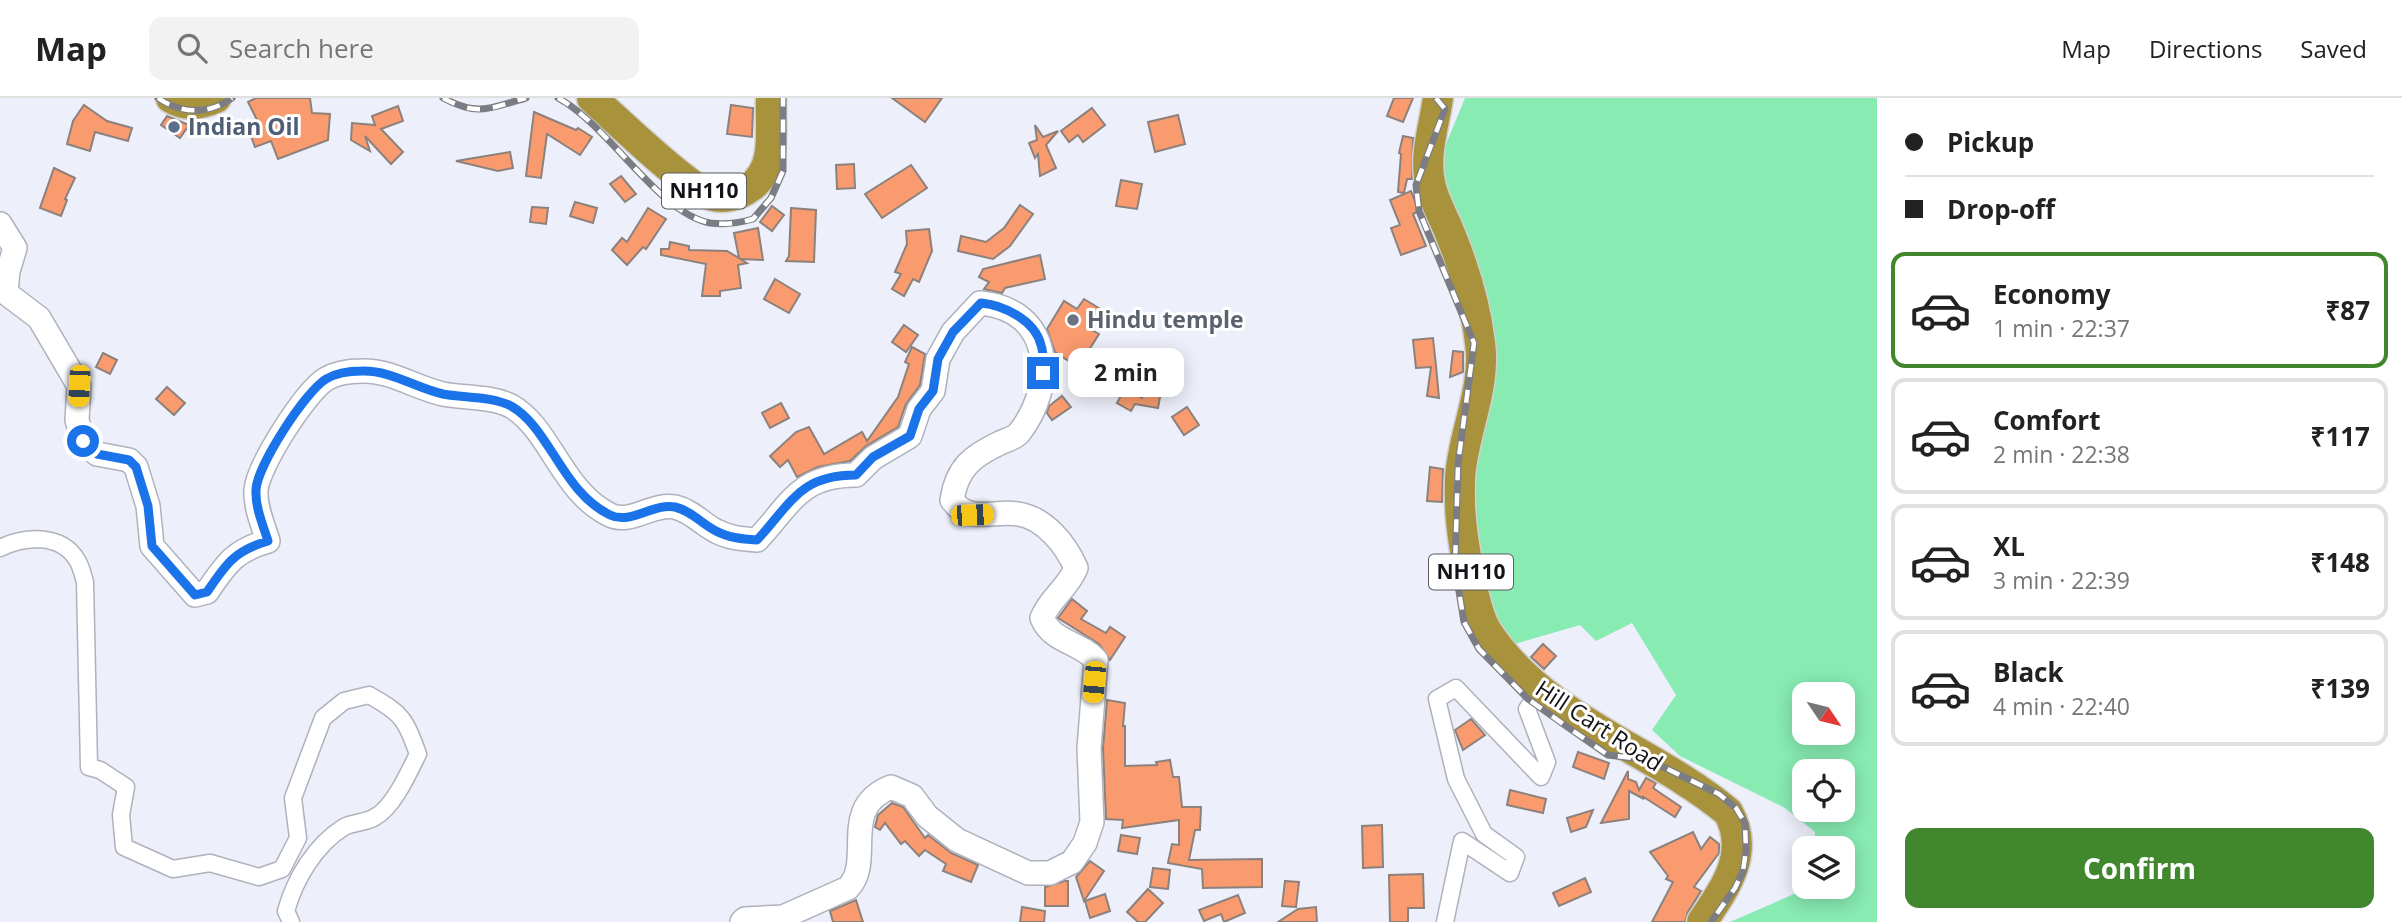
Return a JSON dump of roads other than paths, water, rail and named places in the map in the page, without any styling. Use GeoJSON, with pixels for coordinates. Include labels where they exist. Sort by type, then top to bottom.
{"type":"FeatureCollection","features":[{"type":"Feature","properties":{"kind":"highway"},"geometry":{"type":"LineString","coordinates":[[171,98],[176,102],[195,104],[216,98]]}},
{"type":"Feature","properties":{"kind":"highway","name":"NH110"},"geometry":{"type":"LineString","coordinates":[[592,98],[658,157],[699,189],[713,196],[729,196],[742,193],[754,185],[764,172],[769,157],[771,98]]}},
{"type":"Feature","properties":{"kind":"highway","name":"Hill Cart Road"},"geometry":{"type":"LineString","coordinates":[[1438,98],[1428,157],[1430,186],[1452,238],[1480,344],[1481,367],[1460,470],[1460,508],[1478,607],[1487,632],[1540,690],[1604,735],[1644,756],[1728,812],[1735,826],[1738,844],[1735,864],[1723,890],[1702,922]]}},
{"type":"Feature","properties":{"kind":"main road"},"geometry":{"type":"LineString","coordinates":[[0,224],[15,248],[8,271],[6,293],[39,318],[79,386],[78,420],[83,441],[97,454],[129,460],[136,467],[148,506],[152,546],[195,595],[207,592],[231,558],[248,547],[268,541],[258,508],[256,488],[264,467],[308,394],[326,379],[343,373],[380,372],[432,391],[510,406],[527,419],[584,498],[612,516],[628,519],[659,506],[676,508],[693,514],[715,531],[736,539],[757,540],[786,503],[815,481],[834,475],[856,475],[873,457],[910,436],[919,409],[933,391],[938,359],[953,332],[972,310],[981,303],[997,304],[1030,325],[1041,343],[1043,373],[1036,400],[1018,435],[977,453],[963,467],[952,500],[960,511],[972,515],[1017,514],[1034,519],[1067,548],[1076,568],[1070,583],[1047,605],[1042,618],[1046,629],[1088,651],[1096,660],[1089,748],[1091,822],[1085,843],[1072,862],[1050,873],[1028,873],[957,840],[927,816],[912,796],[891,787],[878,792],[866,807],[859,823],[856,880],[848,888],[783,917],[745,919],[741,922]]}},
{"type":"Feature","properties":{"kind":"street"},"geometry":{"type":"LineString","coordinates":[[0,548],[17,539],[45,539],[65,547],[77,559],[85,582],[89,767],[100,770],[126,787],[121,815],[124,847],[173,869],[210,863],[258,877],[282,869],[298,838],[293,798],[323,718],[344,701],[369,695],[406,721],[418,754],[402,787],[377,817],[346,826],[326,841],[293,885],[286,911],[291,922]]}},
{"type":"Feature","properties":{"kind":"street"},"geometry":{"type":"LineString","coordinates":[[1445,922],[1462,841],[1510,873],[1516,857],[1484,834],[1456,779],[1437,699],[1456,688],[1541,777],[1547,762],[1527,709],[1540,690]]}},
{"type":"Feature","properties":{"kind":"railway"},"geometry":{"type":"LineString","coordinates":[[158,98],[185,110],[205,110],[232,98]]}},
{"type":"Feature","properties":{"kind":"railway"},"geometry":{"type":"LineString","coordinates":[[443,98],[475,109],[526,98]]}},
{"type":"Feature","properties":{"kind":"railway"},"geometry":{"type":"LineString","coordinates":[[558,98],[596,128],[672,203],[691,216],[721,224],[753,219],[771,198],[783,171],[783,98]]}},
{"type":"Feature","properties":{"kind":"railway"},"geometry":{"type":"LineString","coordinates":[[1436,98],[1445,109],[1416,185],[1419,211],[1474,343],[1458,464],[1455,567],[1464,622],[1479,649],[1528,699],[1608,755],[1649,760],[1719,794],[1736,808],[1745,823],[1746,851],[1743,871],[1735,888],[1711,922]]}},
{"type":"Feature","properties":{"kind":"place","name":"Indian Oil"},"geometry":{"type":"Point","coordinates":[174,127]}},
{"type":"Feature","properties":{"kind":"place","name":"Hindu temple"},"geometry":{"type":"Point","coordinates":[1073,320]}}]}
